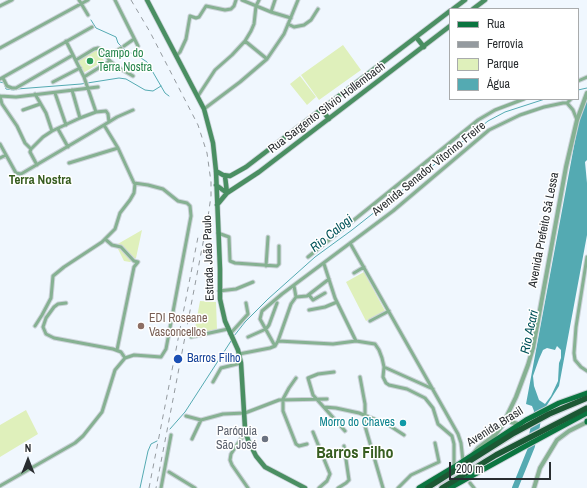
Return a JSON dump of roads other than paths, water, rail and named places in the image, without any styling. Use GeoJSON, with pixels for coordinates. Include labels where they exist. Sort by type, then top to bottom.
{"type":"FeatureCollection","features":[{"type":"Feature","properties":{"kind":"highway","name":"Avenida Brasil"},"geometry":{"type":"LineString","coordinates":[[427,488],[549,411],[587,398]]}},
{"type":"Feature","properties":{"kind":"highway","name":"Avenida Brasil"},"geometry":{"type":"LineString","coordinates":[[442,488],[472,468],[523,440],[587,408]]}},
{"type":"Feature","properties":{"kind":"main road","name":"Estrada João Paulo"},"geometry":{"type":"LineString","coordinates":[[147,0],[198,96],[204,109],[213,143],[216,171],[220,306],[239,354],[241,363],[246,433],[250,446],[260,462],[272,471],[305,488]]}},
{"type":"Feature","properties":{"kind":"main road"},"geometry":{"type":"LineString","coordinates":[[454,8],[464,0]]}},
{"type":"Feature","properties":{"kind":"main road"},"geometry":{"type":"LineString","coordinates":[[474,8],[485,0]]}},
{"type":"Feature","properties":{"kind":"main road","name":"Rua Sargento Silvio Hollembach"},"geometry":{"type":"LineString","coordinates":[[225,176],[230,176],[246,167],[449,12]]}},
{"type":"Feature","properties":{"kind":"main road","name":"Rua Sargento Silvio Hollembach"},"geometry":{"type":"LineString","coordinates":[[217,206],[227,193],[259,172],[449,27]]}},
{"type":"Feature","properties":{"kind":"main road"},"geometry":{"type":"LineString","coordinates":[[416,37],[424,47]]}},
{"type":"Feature","properties":{"kind":"main road"},"geometry":{"type":"LineString","coordinates":[[322,110],[329,119]]}},
{"type":"Feature","properties":{"kind":"main road"},"geometry":{"type":"LineString","coordinates":[[216,171],[225,176],[227,193]]}},
{"type":"Feature","properties":{"kind":"main road"},"geometry":{"type":"LineString","coordinates":[[216,185],[227,193]]}},
{"type":"Feature","properties":{"kind":"main road","name":"Avenida Brasil"},"geometry":{"type":"LineString","coordinates":[[419,488],[454,467],[518,424],[587,393]]}},
{"type":"Feature","properties":{"kind":"main road"},"geometry":{"type":"LineString","coordinates":[[450,488],[548,433],[586,415]]}},
{"type":"Feature","properties":{"kind":"street"},"geometry":{"type":"LineString","coordinates":[[0,6],[12,0]]}},
{"type":"Feature","properties":{"kind":"street"},"geometry":{"type":"LineString","coordinates":[[80,0],[88,15]]}},
{"type":"Feature","properties":{"kind":"street"},"geometry":{"type":"LineString","coordinates":[[0,48],[88,0]]}},
{"type":"Feature","properties":{"kind":"street"},"geometry":{"type":"LineString","coordinates":[[115,0],[138,46]]}},
{"type":"Feature","properties":{"kind":"street"},"geometry":{"type":"LineString","coordinates":[[176,56],[180,52],[186,39],[190,16],[196,18],[199,17],[206,6],[228,10],[233,8],[236,0]]}},
{"type":"Feature","properties":{"kind":"street"},"geometry":{"type":"LineString","coordinates":[[242,0],[270,12],[290,18]]}},
{"type":"Feature","properties":{"kind":"street"},"geometry":{"type":"LineString","coordinates":[[198,96],[215,70],[245,41],[254,24],[256,6],[259,0]]}},
{"type":"Feature","properties":{"kind":"street"},"geometry":{"type":"LineString","coordinates":[[270,12],[275,0]]}},
{"type":"Feature","properties":{"kind":"street"},"geometry":{"type":"LineString","coordinates":[[204,109],[240,82],[267,59],[284,34],[298,0]]}},
{"type":"Feature","properties":{"kind":"street"},"geometry":{"type":"LineString","coordinates":[[288,24],[294,27],[304,25],[311,20],[318,9]]}},
{"type":"Feature","properties":{"kind":"street"},"geometry":{"type":"LineString","coordinates":[[74,55],[16,88],[8,86],[1,78],[92,26]]}},
{"type":"Feature","properties":{"kind":"street"},"geometry":{"type":"LineString","coordinates":[[107,57],[134,39]]}},
{"type":"Feature","properties":{"kind":"street"},"geometry":{"type":"LineString","coordinates":[[245,41],[267,59]]}},
{"type":"Feature","properties":{"kind":"street"},"geometry":{"type":"LineString","coordinates":[[66,42],[84,77],[96,112]]}},
{"type":"Feature","properties":{"kind":"street"},"geometry":{"type":"LineString","coordinates":[[76,60],[96,48],[101,49],[110,61],[133,76]]}},
{"type":"Feature","properties":{"kind":"street"},"geometry":{"type":"LineString","coordinates":[[84,77],[110,61]]}},
{"type":"Feature","properties":{"kind":"street"},"geometry":{"type":"LineString","coordinates":[[53,82],[80,68]]}},
{"type":"Feature","properties":{"kind":"street"},"geometry":{"type":"LineString","coordinates":[[37,165],[30,152],[31,149],[23,139],[17,126],[2,104],[0,96],[16,97],[55,93],[72,90],[87,85],[98,88]]}},
{"type":"Feature","properties":{"kind":"street"},"geometry":{"type":"LineString","coordinates":[[72,90],[80,118]]}},
{"type":"Feature","properties":{"kind":"street"},"geometry":{"type":"LineString","coordinates":[[55,93],[66,125]]}},
{"type":"Feature","properties":{"kind":"street","name":"Avenida Prefeito Sá Lessa"},"geometry":{"type":"LineString","coordinates":[[472,454],[498,431],[507,417],[522,381],[532,348],[566,167],[577,120],[587,93]]}},
{"type":"Feature","properties":{"kind":"street"},"geometry":{"type":"LineString","coordinates":[[35,94],[46,113],[52,132]]}},
{"type":"Feature","properties":{"kind":"street","name":"Avenida Senador Vitorino Freire"},"geometry":{"type":"LineString","coordinates":[[308,257],[478,120],[495,110],[521,100]]}},
{"type":"Feature","properties":{"kind":"street","name":"Avenida Senador Vitorino Freire"},"geometry":{"type":"LineString","coordinates":[[266,329],[260,316],[262,311],[270,303],[393,211],[489,130],[544,107],[566,103],[570,100]]}},
{"type":"Feature","properties":{"kind":"street"},"geometry":{"type":"LineString","coordinates":[[566,103],[573,110],[577,120]]}},
{"type":"Feature","properties":{"kind":"street"},"geometry":{"type":"LineString","coordinates":[[23,110],[40,104]]}},
{"type":"Feature","properties":{"kind":"street"},"geometry":{"type":"LineString","coordinates":[[0,144],[16,173],[21,174],[117,117],[133,110]]}},
{"type":"Feature","properties":{"kind":"street"},"geometry":{"type":"LineString","coordinates":[[31,149],[43,137],[80,118],[96,112],[106,111],[109,122]]}},
{"type":"Feature","properties":{"kind":"street"},"geometry":{"type":"LineString","coordinates":[[35,326],[51,298],[53,276],[105,239],[115,229],[120,213],[134,193],[135,184],[118,148],[104,125]]}},
{"type":"Feature","properties":{"kind":"street"},"geometry":{"type":"LineString","coordinates":[[58,129],[68,147]]}},
{"type":"Feature","properties":{"kind":"street"},"geometry":{"type":"LineString","coordinates":[[69,163],[118,148]]}},
{"type":"Feature","properties":{"kind":"street"},"geometry":{"type":"LineString","coordinates":[[0,158],[6,155]]}},
{"type":"Feature","properties":{"kind":"street"},"geometry":{"type":"LineString","coordinates":[[0,486],[75,443],[83,436],[102,412],[116,370],[125,358],[134,355],[161,357],[165,352],[191,216],[190,206],[187,203],[178,201],[163,189],[148,184],[135,184]]}},
{"type":"Feature","properties":{"kind":"street"},"geometry":{"type":"LineString","coordinates":[[218,233],[229,238],[230,261],[232,263],[278,266],[279,246]]}},
{"type":"Feature","properties":{"kind":"street"},"geometry":{"type":"LineString","coordinates":[[266,266],[268,237]]}},
{"type":"Feature","properties":{"kind":"street"},"geometry":{"type":"LineString","coordinates":[[105,239],[110,244],[121,247],[138,262],[134,267],[117,350]]}},
{"type":"Feature","properties":{"kind":"street"},"geometry":{"type":"LineString","coordinates":[[350,243],[458,434],[461,443],[463,461]]}},
{"type":"Feature","properties":{"kind":"street"},"geometry":{"type":"LineString","coordinates":[[587,257],[574,345],[575,360],[587,371]]}},
{"type":"Feature","properties":{"kind":"street"},"geometry":{"type":"LineString","coordinates":[[324,264],[337,302],[356,341]]}},
{"type":"Feature","properties":{"kind":"street"},"geometry":{"type":"LineString","coordinates":[[354,273],[364,268]]}},
{"type":"Feature","properties":{"kind":"street"},"geometry":{"type":"LineString","coordinates":[[296,297],[309,295],[329,279]]}},
{"type":"Feature","properties":{"kind":"street"},"geometry":{"type":"LineString","coordinates":[[219,291],[236,289],[253,282]]}},
{"type":"Feature","properties":{"kind":"street"},"geometry":{"type":"LineString","coordinates":[[239,354],[267,350],[275,346],[291,304],[296,297],[294,286]]}},
{"type":"Feature","properties":{"kind":"street"},"geometry":{"type":"LineString","coordinates":[[309,295],[312,300],[325,293]]}},
{"type":"Feature","properties":{"kind":"street"},"geometry":{"type":"LineString","coordinates":[[309,310],[325,307],[337,302]]}},
{"type":"Feature","properties":{"kind":"street"},"geometry":{"type":"LineString","coordinates":[[66,303],[58,304],[54,307],[46,318],[43,327],[46,334],[54,338],[117,350],[125,358]]}},
{"type":"Feature","properties":{"kind":"street"},"geometry":{"type":"LineString","coordinates":[[231,335],[248,314],[246,303]]}},
{"type":"Feature","properties":{"kind":"street"},"geometry":{"type":"LineString","coordinates":[[248,337],[266,329],[269,325],[277,303]]}},
{"type":"Feature","properties":{"kind":"street"},"geometry":{"type":"LineString","coordinates":[[370,321],[389,311]]}},
{"type":"Feature","properties":{"kind":"street"},"geometry":{"type":"LineString","coordinates":[[191,337],[228,329]]}},
{"type":"Feature","properties":{"kind":"street"},"geometry":{"type":"LineString","coordinates":[[266,329],[275,346]]}},
{"type":"Feature","properties":{"kind":"street"},"geometry":{"type":"LineString","coordinates":[[278,341],[333,344],[356,341],[375,344],[379,350],[384,367],[383,377],[386,383],[417,393],[429,402],[438,424],[452,436],[454,441],[454,467]]}},
{"type":"Feature","properties":{"kind":"street"},"geometry":{"type":"LineString","coordinates":[[213,382],[221,368],[241,363]]}},
{"type":"Feature","properties":{"kind":"street"},"geometry":{"type":"LineString","coordinates":[[384,367],[433,389]]}},
{"type":"Feature","properties":{"kind":"street"},"geometry":{"type":"LineString","coordinates":[[334,372],[318,374],[308,378],[313,395],[345,431]]}},
{"type":"Feature","properties":{"kind":"street"},"geometry":{"type":"LineString","coordinates":[[296,378],[283,399],[284,416],[296,444],[299,446],[307,444]]}},
{"type":"Feature","properties":{"kind":"street"},"geometry":{"type":"LineString","coordinates":[[360,378],[365,404],[365,426],[383,488]]}},
{"type":"Feature","properties":{"kind":"street"},"geometry":{"type":"LineString","coordinates":[[186,416],[201,420],[222,414],[245,413],[283,399],[327,399]]}},
{"type":"Feature","properties":{"kind":"street"},"geometry":{"type":"LineString","coordinates":[[323,407],[336,408],[365,415],[387,424],[404,435]]}},
{"type":"Feature","properties":{"kind":"street"},"geometry":{"type":"LineString","coordinates":[[507,417],[511,422],[518,424]]}},
{"type":"Feature","properties":{"kind":"street"},"geometry":{"type":"LineString","coordinates":[[192,439],[201,420]]}},
{"type":"Feature","properties":{"kind":"street"},"geometry":{"type":"LineString","coordinates":[[534,488],[540,468],[557,440],[587,421]]}},
{"type":"Feature","properties":{"kind":"street"},"geometry":{"type":"LineString","coordinates":[[313,432],[330,474],[327,481],[320,488]]}},
{"type":"Feature","properties":{"kind":"street"},"geometry":{"type":"LineString","coordinates":[[246,433],[231,454],[230,460],[248,488]]}},
{"type":"Feature","properties":{"kind":"street"},"geometry":{"type":"LineString","coordinates":[[161,488],[171,435]]}},
{"type":"Feature","properties":{"kind":"street"},"geometry":{"type":"LineString","coordinates":[[398,488],[411,475],[439,462],[435,443]]}},
{"type":"Feature","properties":{"kind":"street"},"geometry":{"type":"LineString","coordinates":[[338,488],[349,480],[344,446]]}},
{"type":"Feature","properties":{"kind":"street"},"geometry":{"type":"LineString","coordinates":[[169,472],[195,488]]}},
{"type":"Feature","properties":{"kind":"street"},"geometry":{"type":"LineString","coordinates":[[184,488],[187,483]]}},
{"type":"Feature","properties":{"kind":"street"},"geometry":{"type":"LineString","coordinates":[[470,483],[474,488]]}},
{"type":"Feature","properties":{"kind":"water"},"geometry":{"type":"Polygon","coordinates":[[[587,100],[587,160],[585,162],[587,183],[587,235],[559,386],[542,413],[538,438],[535,444],[526,449],[534,411],[532,406],[526,404],[579,119],[587,100]],[[557,346],[555,350],[547,348],[543,350],[533,376],[534,386],[539,400],[545,404],[551,396],[558,381],[561,350],[557,346]]]}},
{"type":"Feature","properties":{"kind":"waterway"},"geometry":{"type":"LineString","coordinates":[[91,20],[96,28],[116,37],[118,43],[127,52],[135,54],[147,62],[165,93],[169,96]]}},
{"type":"Feature","properties":{"kind":"waterway"},"geometry":{"type":"LineString","coordinates":[[17,89],[81,84],[119,78],[126,79],[145,90],[153,91],[161,86]]}},
{"type":"Feature","properties":{"kind":"waterway"},"geometry":{"type":"LineString","coordinates":[[0,82],[4,83],[6,89],[14,90]]}},
{"type":"Feature","properties":{"kind":"waterway","name":"Rio Calogi"},"geometry":{"type":"LineString","coordinates":[[579,90],[587,88]]}},
{"type":"Feature","properties":{"kind":"waterway","name":"Rio Calogi"},"geometry":{"type":"LineString","coordinates":[[234,336],[245,322],[268,299],[315,257],[352,230],[488,121],[505,112],[542,100]]}},
{"type":"Feature","properties":{"kind":"waterway","name":"Rio Calogi"},"geometry":{"type":"LineString","coordinates":[[170,429],[185,412],[231,341]]}},
{"type":"Feature","properties":{"kind":"waterway","name":"Rio Acari"},"geometry":{"type":"LineString","coordinates":[[515,488],[532,446],[533,439]]}},
{"type":"Feature","properties":{"kind":"waterway","name":"Rio Calogi"},"geometry":{"type":"LineString","coordinates":[[140,488],[148,451],[151,444],[157,441]]}},
{"type":"Feature","properties":{"kind":"railway"},"geometry":{"type":"LineString","coordinates":[[131,0],[150,32],[198,125],[207,153],[211,182],[208,217],[156,488]]}},
{"type":"Feature","properties":{"kind":"railway"},"geometry":{"type":"LineString","coordinates":[[149,488],[198,237]]}},
{"type":"Feature","properties":{"kind":"place","name":"Campo do Terra Nostra"},"geometry":{"type":"Point","coordinates":[90,61]}},
{"type":"Feature","properties":{"kind":"place","name":"EDI Roseane Vasconcellos"},"geometry":{"type":"Point","coordinates":[141,326]}},
{"type":"Feature","properties":{"kind":"place","name":"Barros Filho"},"geometry":{"type":"Point","coordinates":[178,359]}},
{"type":"Feature","properties":{"kind":"place","name":"Morro do Chaves"},"geometry":{"type":"Point","coordinates":[403,423]}},
{"type":"Feature","properties":{"kind":"place","name":"Paróquia São José"},"geometry":{"type":"Point","coordinates":[265,439]}},
{"type":"Feature","properties":{"kind":"district","name":"Terra Nostra"},"geometry":{"type":"Point","coordinates":[40,181]}},
{"type":"Feature","properties":{"kind":"district","name":"Barros Filho"},"geometry":{"type":"Point","coordinates":[355,454]}}]}
